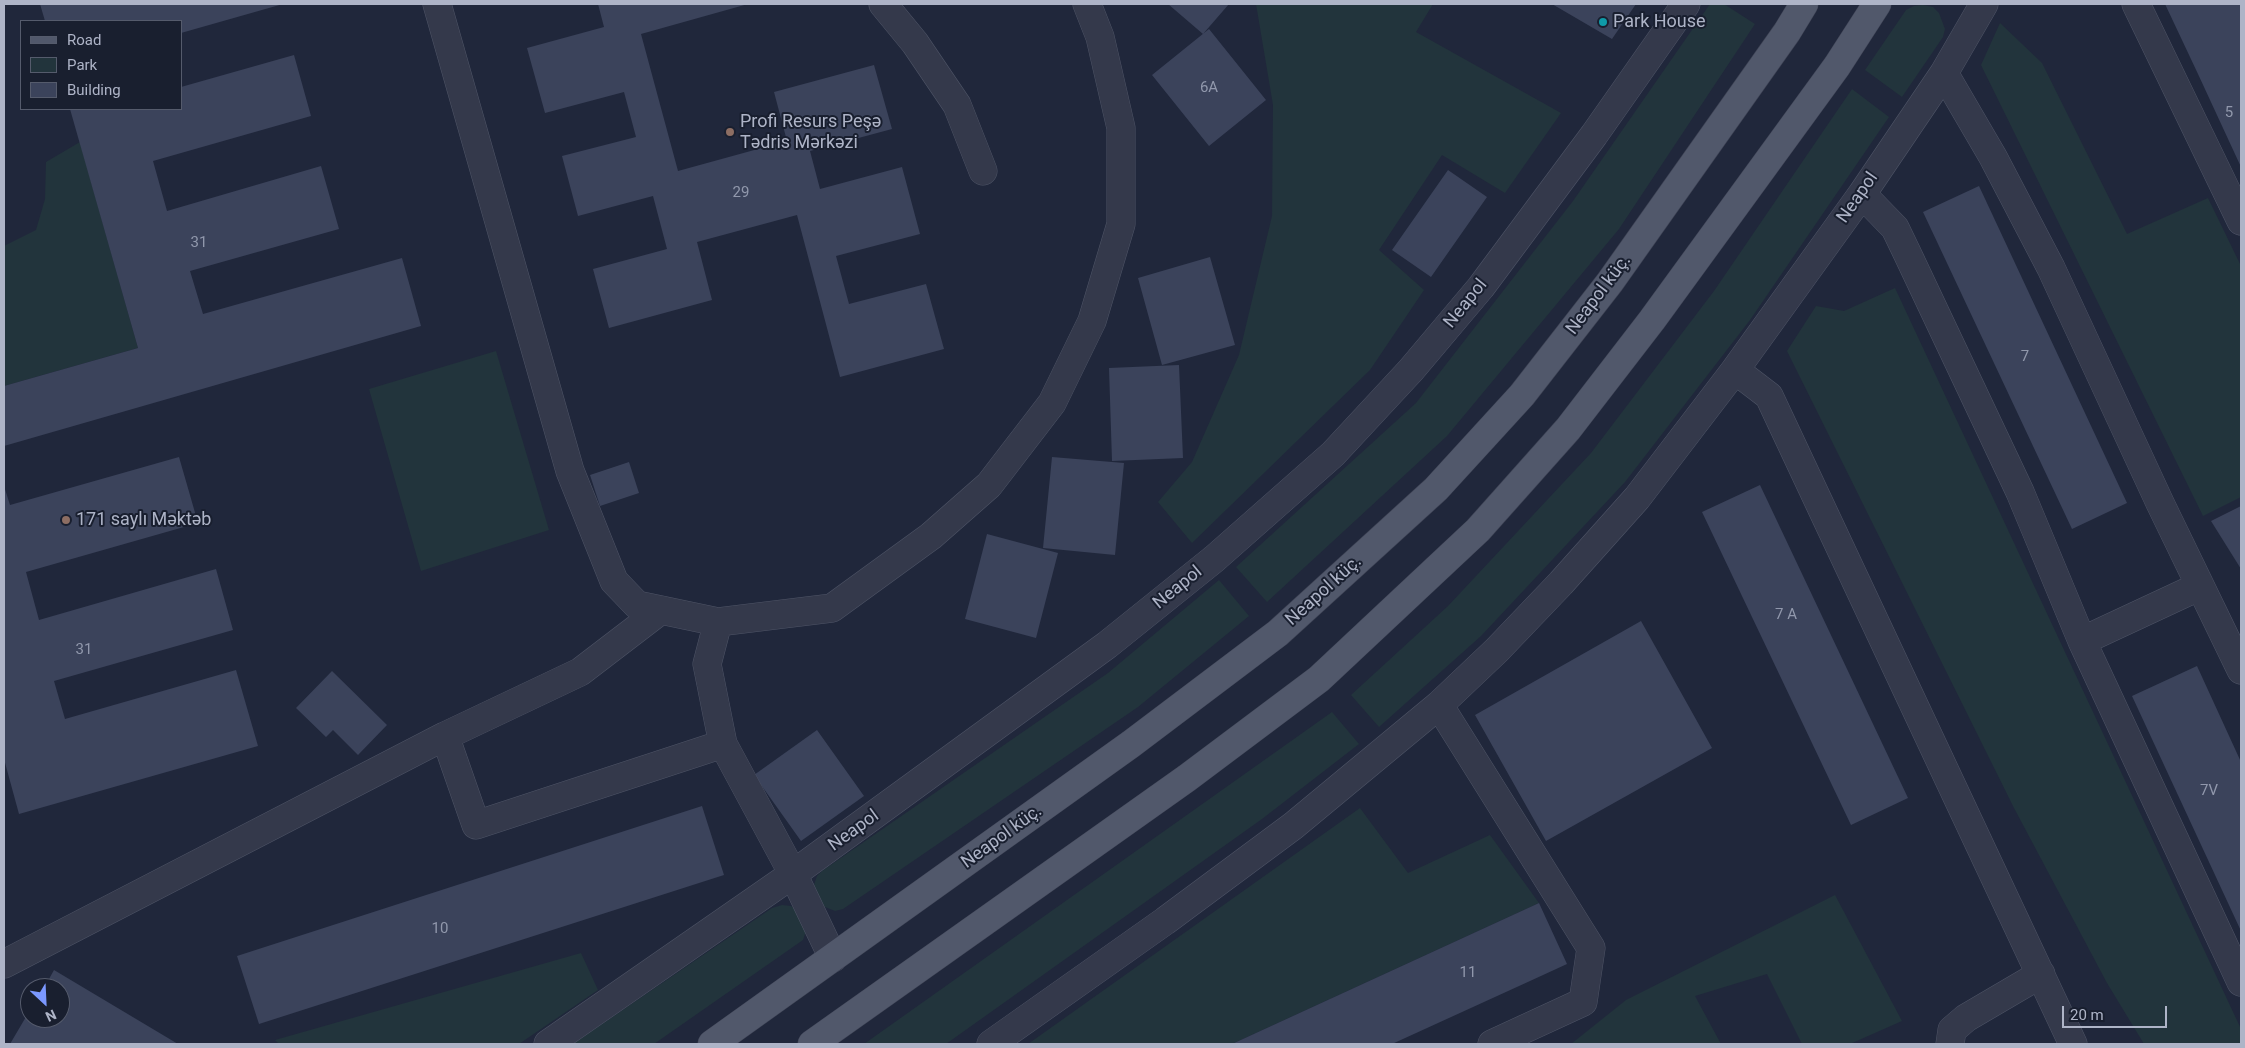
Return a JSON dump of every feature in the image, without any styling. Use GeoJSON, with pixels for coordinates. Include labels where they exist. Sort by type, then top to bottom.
{"type":"FeatureCollection","features":[{"type":"Feature","properties":{"kind":"main road","name":"Neapol küç."},"geometry":{"type":"LineString","coordinates":[[712,1044],[1131,744],[1278,633],[1436,489],[1522,395],[1610,282],[1787,32],[1804,4]]}},
{"type":"Feature","properties":{"kind":"main road"},"geometry":{"type":"LineString","coordinates":[[812,1044],[1187,778],[1318,679],[1478,530],[1568,429],[1652,320],[1837,66],[1877,4]]}},
{"type":"Feature","properties":{"kind":"street"},"geometry":{"type":"LineString","coordinates":[[437,4],[570,471],[614,581],[637,605],[718,622],[832,608],[931,536],[989,485],[1052,402],[1092,321],[1121,224],[1122,128],[1100,37],[1087,4]]}},
{"type":"Feature","properties":{"kind":"street"},"geometry":{"type":"LineString","coordinates":[[883,4],[915,43],[957,105],[983,171]]}},
{"type":"Feature","properties":{"kind":"street","name":"Neapol"},"geometry":{"type":"LineString","coordinates":[[548,1044],[793,874],[1107,645],[1214,559],[1333,454],[1411,370],[1481,287],[1594,134],[1686,4]]}},
{"type":"Feature","properties":{"kind":"street","name":"Neapol"},"geometry":{"type":"LineString","coordinates":[[991,1044],[1165,921],[1294,826],[1439,705],[1497,650],[1542,603],[1637,498],[1735,370],[1862,194],[1944,73],[1984,4]]}},
{"type":"Feature","properties":{"kind":"street"},"geometry":{"type":"LineString","coordinates":[[2136,4],[2241,221]]}},
{"type":"Feature","properties":{"kind":"street"},"geometry":{"type":"LineString","coordinates":[[1944,73],[1993,157],[2052,268],[2241,670]]}},
{"type":"Feature","properties":{"kind":"street"},"geometry":{"type":"LineString","coordinates":[[1862,194],[1895,228],[2020,492],[2082,642],[2241,982]]}},
{"type":"Feature","properties":{"kind":"street"},"geometry":{"type":"LineString","coordinates":[[1735,370],[1769,396],[2042,974],[2073,1044]]}},
{"type":"Feature","properties":{"kind":"street"},"geometry":{"type":"LineString","coordinates":[[2082,642],[2200,586]]}},
{"type":"Feature","properties":{"kind":"street"},"geometry":{"type":"LineString","coordinates":[[4,964],[445,736],[580,672],[661,610]]}},
{"type":"Feature","properties":{"kind":"street"},"geometry":{"type":"LineString","coordinates":[[718,622],[707,664],[723,744],[793,874],[833,958]]}},
{"type":"Feature","properties":{"kind":"street"},"geometry":{"type":"LineString","coordinates":[[1439,705],[1591,948],[1583,1002],[1492,1044]]}},
{"type":"Feature","properties":{"kind":"street"},"geometry":{"type":"LineString","coordinates":[[445,736],[476,825],[723,744]]}},
{"type":"Feature","properties":{"kind":"street"},"geometry":{"type":"LineString","coordinates":[[1950,1044],[1952,1030],[1966,1018],[2042,974]]}},
{"type":"Feature","properties":{"kind":"green space"},"geometry":{"type":"Polygon","coordinates":[[[1256,4],[1433,4],[1416,32],[1561,113],[1505,193],[1442,155],[1379,250],[1424,290],[1370,370],[1192,543],[1158,502],[1192,462],[1239,355],[1272,216],[1273,105],[1256,4]]]}},
{"type":"Feature","properties":{"kind":"green space"},"geometry":{"type":"Polygon","coordinates":[[[1710,4],[1724,4],[1755,24],[1619,229],[1447,436],[1267,602],[1236,567],[1416,403],[1573,201],[1710,4]]]}},
{"type":"Feature","properties":{"kind":"green space"},"geometry":{"type":"Polygon","coordinates":[[[1914,6],[1933,7],[1939,13],[1945,29],[1943,37],[1902,97],[1865,70],[1906,10],[1914,6]]]}},
{"type":"Feature","properties":{"kind":"green space"},"geometry":{"type":"Polygon","coordinates":[[[2000,23],[2042,63],[2127,234],[2208,198],[2241,266],[2241,497],[2203,516],[1981,65],[2000,23]]]}},
{"type":"Feature","properties":{"kind":"green space"},"geometry":{"type":"Polygon","coordinates":[[[1852,89],[1889,117],[1750,320],[1625,482],[1481,636],[1379,727],[1351,695],[1448,606],[1591,453],[1714,291],[1852,89]]]}},
{"type":"Feature","properties":{"kind":"green space"},"geometry":{"type":"Polygon","coordinates":[[[80,142],[138,348],[4,386],[4,246],[36,230],[45,199],[46,162],[80,142]]]}},
{"type":"Feature","properties":{"kind":"green space"},"geometry":{"type":"Polygon","coordinates":[[[1895,288],[2241,1029],[2241,1044],[2144,1044],[2107,983],[2014,808],[1787,351],[1816,306],[1844,311],[1895,288]]]}},
{"type":"Feature","properties":{"kind":"green space"},"geometry":{"type":"Polygon","coordinates":[[[496,351],[549,530],[421,571],[369,389],[496,351]]]}},
{"type":"Feature","properties":{"kind":"green space"},"geometry":{"type":"Polygon","coordinates":[[[1219,580],[1249,616],[1138,707],[843,909],[835,911],[820,905],[812,891],[817,876],[822,871],[1108,673],[1219,580]]]}},
{"type":"Feature","properties":{"kind":"green space"},"geometry":{"type":"Polygon","coordinates":[[[1332,712],[1359,744],[1262,819],[946,1044],[864,1044],[1332,712]]]}},
{"type":"Feature","properties":{"kind":"green space"},"geometry":{"type":"Polygon","coordinates":[[[1360,808],[1408,873],[1490,835],[1539,903],[1232,1044],[1028,1044],[1360,808]]]}},
{"type":"Feature","properties":{"kind":"green space"},"geometry":{"type":"Polygon","coordinates":[[[1835,895],[1902,1021],[1850,1044],[1802,1044],[1767,974],[1695,996],[1721,1044],[1571,1044],[1626,1000],[1835,895]]]}},
{"type":"Feature","properties":{"kind":"green space"},"geometry":{"type":"Polygon","coordinates":[[[782,905],[791,906],[800,912],[806,931],[803,940],[654,1044],[573,1044],[772,908],[782,905]]]}},
{"type":"Feature","properties":{"kind":"green space"},"geometry":{"type":"Polygon","coordinates":[[[581,953],[598,990],[519,1044],[279,1044],[275,1040],[581,953]]]}},
{"type":"Feature","properties":{"kind":"building"},"geometry":{"type":"Polygon","coordinates":[[[40,4],[283,4],[182,33],[182,20],[45,20],[40,4]]]}},
{"type":"Feature","properties":{"kind":"building"},"geometry":{"type":"Polygon","coordinates":[[[598,4],[748,4],[641,34],[678,171],[787,141],[774,92],[874,65],[892,129],[810,151],[820,189],[902,167],[920,234],[836,256],[849,304],[926,284],[944,349],[840,377],[797,215],[697,242],[712,300],[609,328],[593,269],[667,249],[653,196],[578,216],[562,156],[636,137],[624,92],[545,113],[527,48],[604,27],[598,4]]]}},
{"type":"Feature","properties":{"kind":"building"},"geometry":{"type":"Polygon","coordinates":[[[1168,4],[1229,4],[1203,34],[1168,4]]]}},
{"type":"Feature","properties":{"kind":"building","name":"Park House"},"geometry":{"type":"Polygon","coordinates":[[[1552,4],[1636,4],[1612,39],[1552,4]]]}},
{"type":"Feature","properties":{"kind":"building"},"geometry":{"type":"Polygon","coordinates":[[[2165,4],[2241,4],[2241,167],[2198,74],[2165,4]]]}},
{"type":"Feature","properties":{"kind":"building"},"geometry":{"type":"Polygon","coordinates":[[[1209,29],[1266,100],[1209,146],[1152,75],[1209,29]]]}},
{"type":"Feature","properties":{"kind":"building"},"geometry":{"type":"Polygon","coordinates":[[[294,55],[311,116],[153,161],[167,211],[321,166],[339,229],[190,271],[203,314],[402,258],[421,326],[4,446],[4,386],[138,348],[70,110],[182,110],[182,87],[294,55]]]}},
{"type":"Feature","properties":{"kind":"building"},"geometry":{"type":"Polygon","coordinates":[[[1448,170],[1487,197],[1431,277],[1392,250],[1448,170]]]}},
{"type":"Feature","properties":{"kind":"building"},"geometry":{"type":"Polygon","coordinates":[[[1979,186],[2127,503],[2072,529],[1923,212],[1979,186]]]}},
{"type":"Feature","properties":{"kind":"building"},"geometry":{"type":"Polygon","coordinates":[[[1210,257],[1235,345],[1162,365],[1138,278],[1210,257]]]}},
{"type":"Feature","properties":{"kind":"building"},"geometry":{"type":"Polygon","coordinates":[[[1179,365],[1183,458],[1112,461],[1109,368],[1179,365]]]}},
{"type":"Feature","properties":{"kind":"building"},"geometry":{"type":"Polygon","coordinates":[[[179,457],[198,523],[26,572],[39,620],[216,569],[233,630],[54,681],[65,719],[236,670],[258,746],[19,814],[4,759],[4,486],[10,505],[179,457]]]}},
{"type":"Feature","properties":{"kind":"building"},"geometry":{"type":"Polygon","coordinates":[[[1052,457],[1124,463],[1115,555],[1043,548],[1052,457]]]}},
{"type":"Feature","properties":{"kind":"building"},"geometry":{"type":"Polygon","coordinates":[[[629,462],[639,493],[600,506],[590,475],[629,462]]]}},
{"type":"Feature","properties":{"kind":"building"},"geometry":{"type":"Polygon","coordinates":[[[1760,485],[1908,798],[1851,825],[1702,512],[1760,485]]]}},
{"type":"Feature","properties":{"kind":"building"},"geometry":{"type":"Polygon","coordinates":[[[2241,506],[2241,569],[2211,521],[2241,506]]]}},
{"type":"Feature","properties":{"kind":"building"},"geometry":{"type":"Polygon","coordinates":[[[987,534],[1058,553],[1036,638],[965,619],[987,534]]]}},
{"type":"Feature","properties":{"kind":"building"},"geometry":{"type":"Polygon","coordinates":[[[1641,621],[1712,748],[1546,841],[1475,715],[1641,621]]]}},
{"type":"Feature","properties":{"kind":"building"},"geometry":{"type":"Polygon","coordinates":[[[2197,666],[2241,762],[2241,931],[2132,696],[2197,666]]]}},
{"type":"Feature","properties":{"kind":"building"},"geometry":{"type":"Polygon","coordinates":[[[332,671],[387,725],[358,755],[333,730],[326,737],[296,708],[332,671]]]}},
{"type":"Feature","properties":{"kind":"building"},"geometry":{"type":"Polygon","coordinates":[[[817,730],[864,796],[801,841],[754,775],[817,730]]]}},
{"type":"Feature","properties":{"kind":"building"},"geometry":{"type":"Polygon","coordinates":[[[702,806],[724,875],[259,1024],[237,956],[702,806]]]}},
{"type":"Feature","properties":{"kind":"building"},"geometry":{"type":"Polygon","coordinates":[[[1539,903],[1567,964],[1530,981],[1392,1044],[1232,1044],[1539,903]]]}},
{"type":"Feature","properties":{"kind":"building"},"geometry":{"type":"Polygon","coordinates":[[[54,970],[67,978],[50,978],[54,970]]]}},
{"type":"Feature","properties":{"kind":"building"},"geometry":{"type":"Polygon","coordinates":[[[70,980],[178,1044],[10,1044],[20,1027],[70,1028],[70,980]]]}},
{"type":"Feature","properties":{"kind":"place","name":"Park House"},"geometry":{"type":"Point","coordinates":[1603,22]}},
{"type":"Feature","properties":{"kind":"place","name":"Profi Resurs Peşə Tədris Mərkəzi"},"geometry":{"type":"Point","coordinates":[730,132]}},
{"type":"Feature","properties":{"kind":"place","name":"171 saylı Məktəb"},"geometry":{"type":"Point","coordinates":[66,520]}}]}
